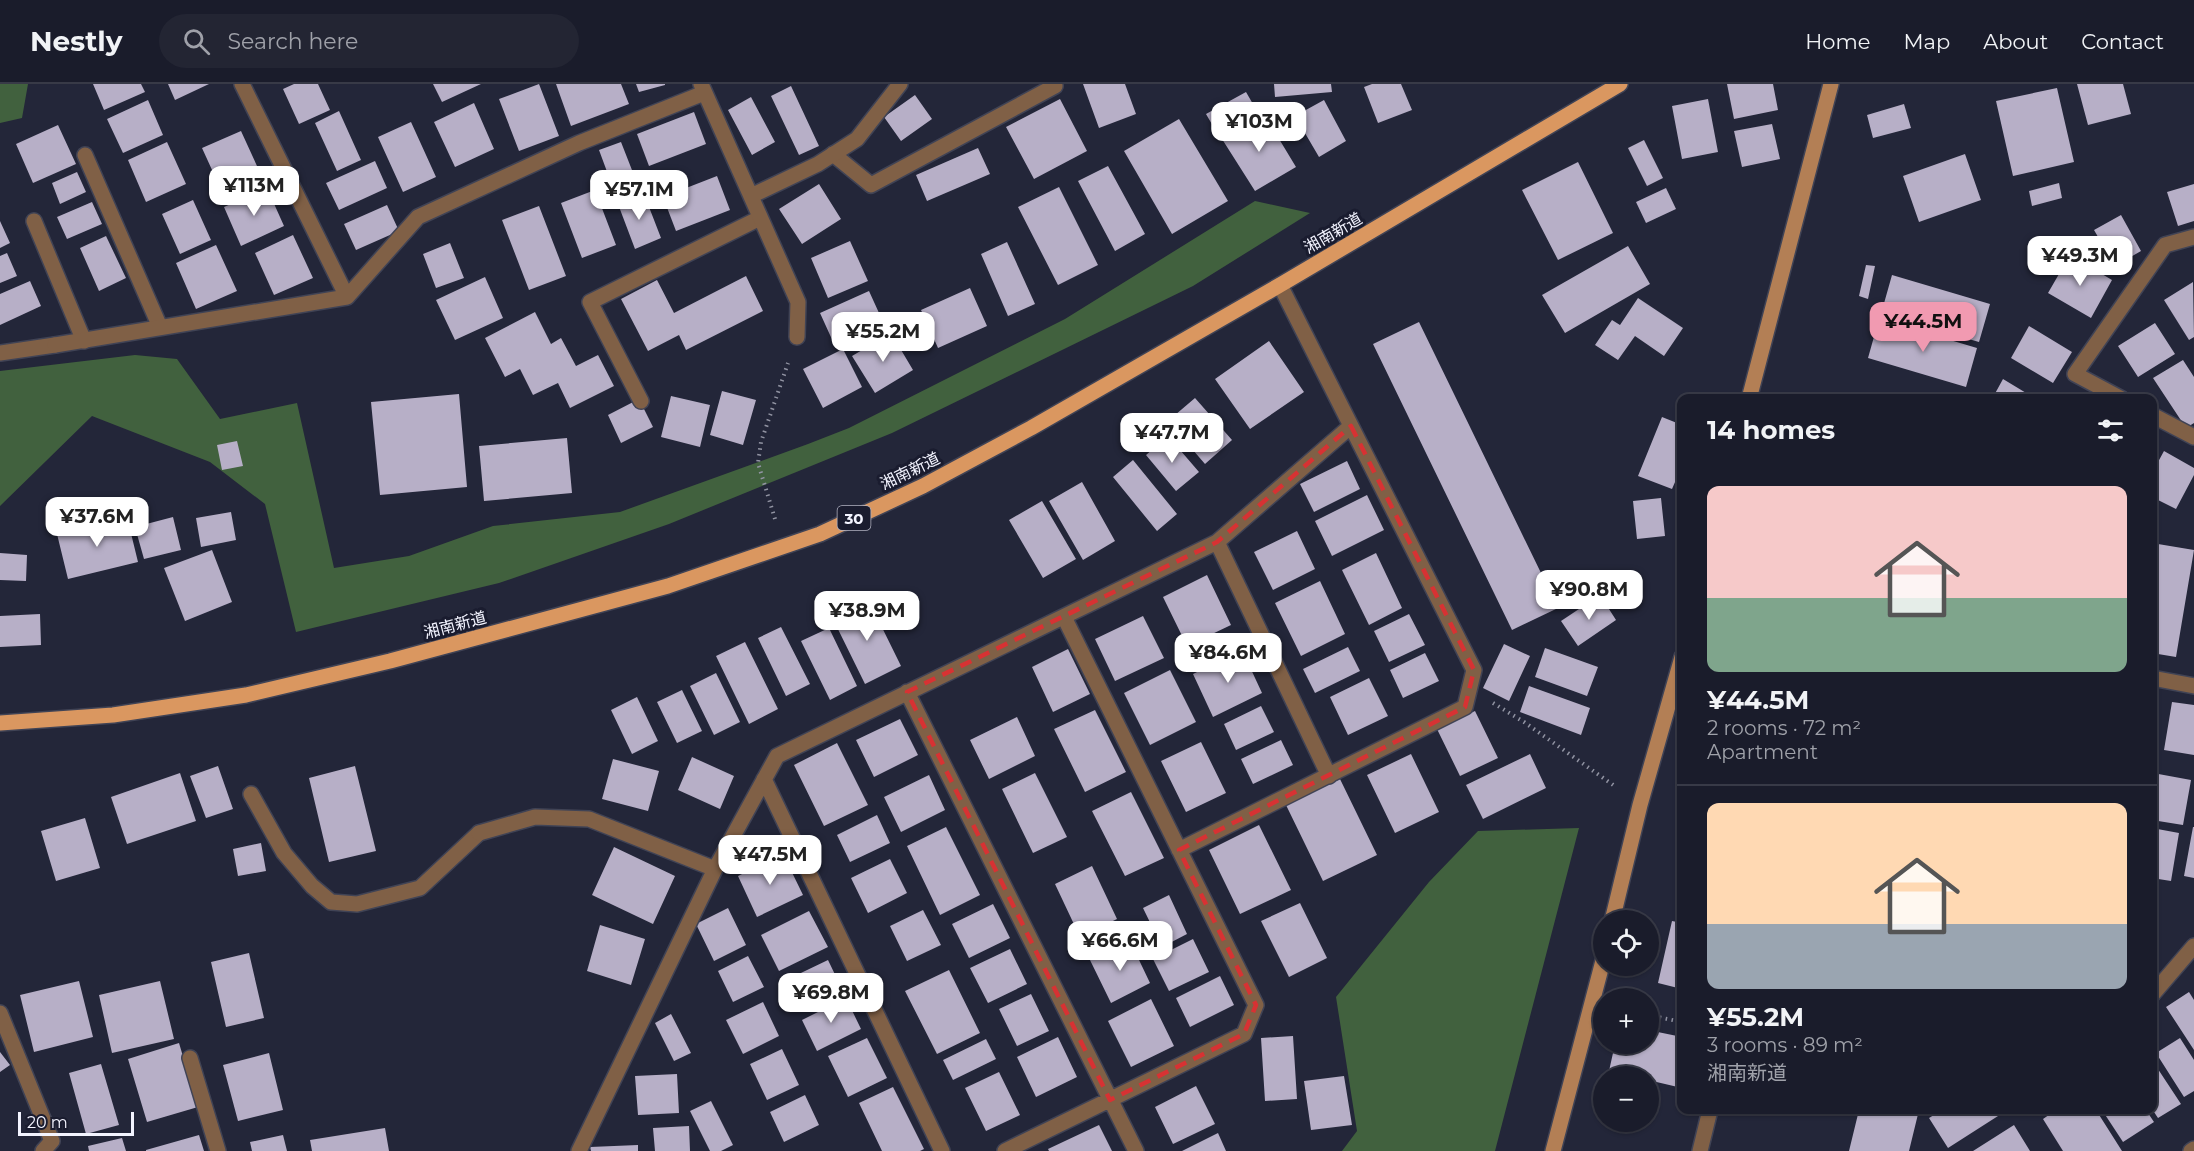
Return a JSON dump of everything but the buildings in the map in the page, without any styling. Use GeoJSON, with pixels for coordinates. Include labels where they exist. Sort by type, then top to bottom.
{"type":"FeatureCollection","features":[{"type":"Feature","properties":{"kind":"main road","name":"湘南新道"},"geometry":{"type":"LineString","coordinates":[[0,723],[113,715],[246,695],[390,661],[669,586],[820,534],[923,486],[1032,428],[1280,285],[1620,84]]}},
{"type":"Feature","properties":{"kind":"street"},"geometry":{"type":"LineString","coordinates":[[242,84],[347,297]]}},
{"type":"Feature","properties":{"kind":"street"},"geometry":{"type":"LineString","coordinates":[[751,196],[857,140],[900,84]]}},
{"type":"Feature","properties":{"kind":"street"},"geometry":{"type":"LineString","coordinates":[[1750,394],[1831,84]]}},
{"type":"Feature","properties":{"kind":"street"},"geometry":{"type":"LineString","coordinates":[[833,154],[871,185],[1055,86]]}},
{"type":"Feature","properties":{"kind":"street"},"geometry":{"type":"LineString","coordinates":[[0,353],[347,297],[418,218],[703,88],[798,302],[797,337]]}},
{"type":"Feature","properties":{"kind":"street"},"geometry":{"type":"LineString","coordinates":[[86,155],[160,327]]}},
{"type":"Feature","properties":{"kind":"street"},"geometry":{"type":"LineString","coordinates":[[641,401],[590,302],[760,218]]}},
{"type":"Feature","properties":{"kind":"street"},"geometry":{"type":"LineString","coordinates":[[34,221],[84,341]]}},
{"type":"Feature","properties":{"kind":"street"},"geometry":{"type":"LineString","coordinates":[[2113,394],[2075,374],[2165,245],[2194,237]]}},
{"type":"Feature","properties":{"kind":"street"},"geometry":{"type":"LineString","coordinates":[[1179,850],[1465,707],[1474,670],[1280,285]]}},
{"type":"Feature","properties":{"kind":"street"},"geometry":{"type":"LineString","coordinates":[[2157,418],[2194,437]]}},
{"type":"Feature","properties":{"kind":"street"},"geometry":{"type":"LineString","coordinates":[[579,1151],[715,869],[777,756],[1217,542],[1351,426]]}},
{"type":"Feature","properties":{"kind":"street"},"geometry":{"type":"LineString","coordinates":[[1217,542],[1329,776]]}},
{"type":"Feature","properties":{"kind":"street"},"geometry":{"type":"LineString","coordinates":[[1005,1151],[1244,1034],[1256,1005],[1064,616]]}},
{"type":"Feature","properties":{"kind":"street"},"geometry":{"type":"LineString","coordinates":[[1615,910],[1640,805],[1677,675]]}},
{"type":"Feature","properties":{"kind":"street"},"geometry":{"type":"LineString","coordinates":[[2157,679],[2194,686]]}},
{"type":"Feature","properties":{"kind":"street"},"geometry":{"type":"LineString","coordinates":[[907,692],[1136,1151]]}},
{"type":"Feature","properties":{"kind":"street"},"geometry":{"type":"LineString","coordinates":[[764,779],[942,1151]]}},
{"type":"Feature","properties":{"kind":"street"},"geometry":{"type":"LineString","coordinates":[[251,794],[284,853],[312,886],[331,902],[357,904],[420,888],[479,833],[535,817],[589,819],[715,869]]}},
{"type":"Feature","properties":{"kind":"street"},"geometry":{"type":"LineString","coordinates":[[2157,989],[2194,946]]}},
{"type":"Feature","properties":{"kind":"street"},"geometry":{"type":"LineString","coordinates":[[1552,1151],[1599,976]]}},
{"type":"Feature","properties":{"kind":"street"},"geometry":{"type":"LineString","coordinates":[[0,1013],[52,1141],[43,1151]]}},
{"type":"Feature","properties":{"kind":"street"},"geometry":{"type":"LineString","coordinates":[[190,1058],[218,1151]]}},
{"type":"Feature","properties":{"kind":"street"},"geometry":{"type":"LineString","coordinates":[[1700,1151],[1709,1114]]}},
{"type":"Feature","properties":{"kind":"path"},"geometry":{"type":"LineString","coordinates":[[785,546],[758,463],[761,442],[797,337]]}},
{"type":"Feature","properties":{"kind":"path"},"geometry":{"type":"LineString","coordinates":[[1470,689],[1524,722],[1640,805]]}},
{"type":"Feature","properties":{"kind":"path"},"geometry":{"type":"LineString","coordinates":[[1659,1017],[1677,1021]]}},
{"type":"Feature","properties":{"kind":"highlighted area"},"geometry":{"type":"Polygon","coordinates":[[[1351,426],[1474,670],[1465,707],[1179,850],[1256,1005],[1244,1034],[1110,1100],[907,692],[1217,542],[1351,426]]]}},
{"type":"Feature","properties":{"kind":"green space"},"geometry":{"type":"Polygon","coordinates":[[[0,84],[28,84],[22,118],[0,123],[0,84]]]}},
{"type":"Feature","properties":{"kind":"green space"},"geometry":{"type":"Polygon","coordinates":[[[1255,201],[1310,213],[1193,286],[892,433],[669,524],[499,583],[296,632],[265,504],[210,462],[92,416],[0,506],[0,371],[135,355],[177,359],[220,419],[297,403],[334,568],[409,556],[493,526],[620,512],[849,428],[1065,319],[1255,201]]]}},
{"type":"Feature","properties":{"kind":"green space"},"geometry":{"type":"Polygon","coordinates":[[[1579,828],[1495,1151],[1342,1151],[1357,1131],[1336,997],[1429,882],[1478,831],[1579,828]]]}}]}
